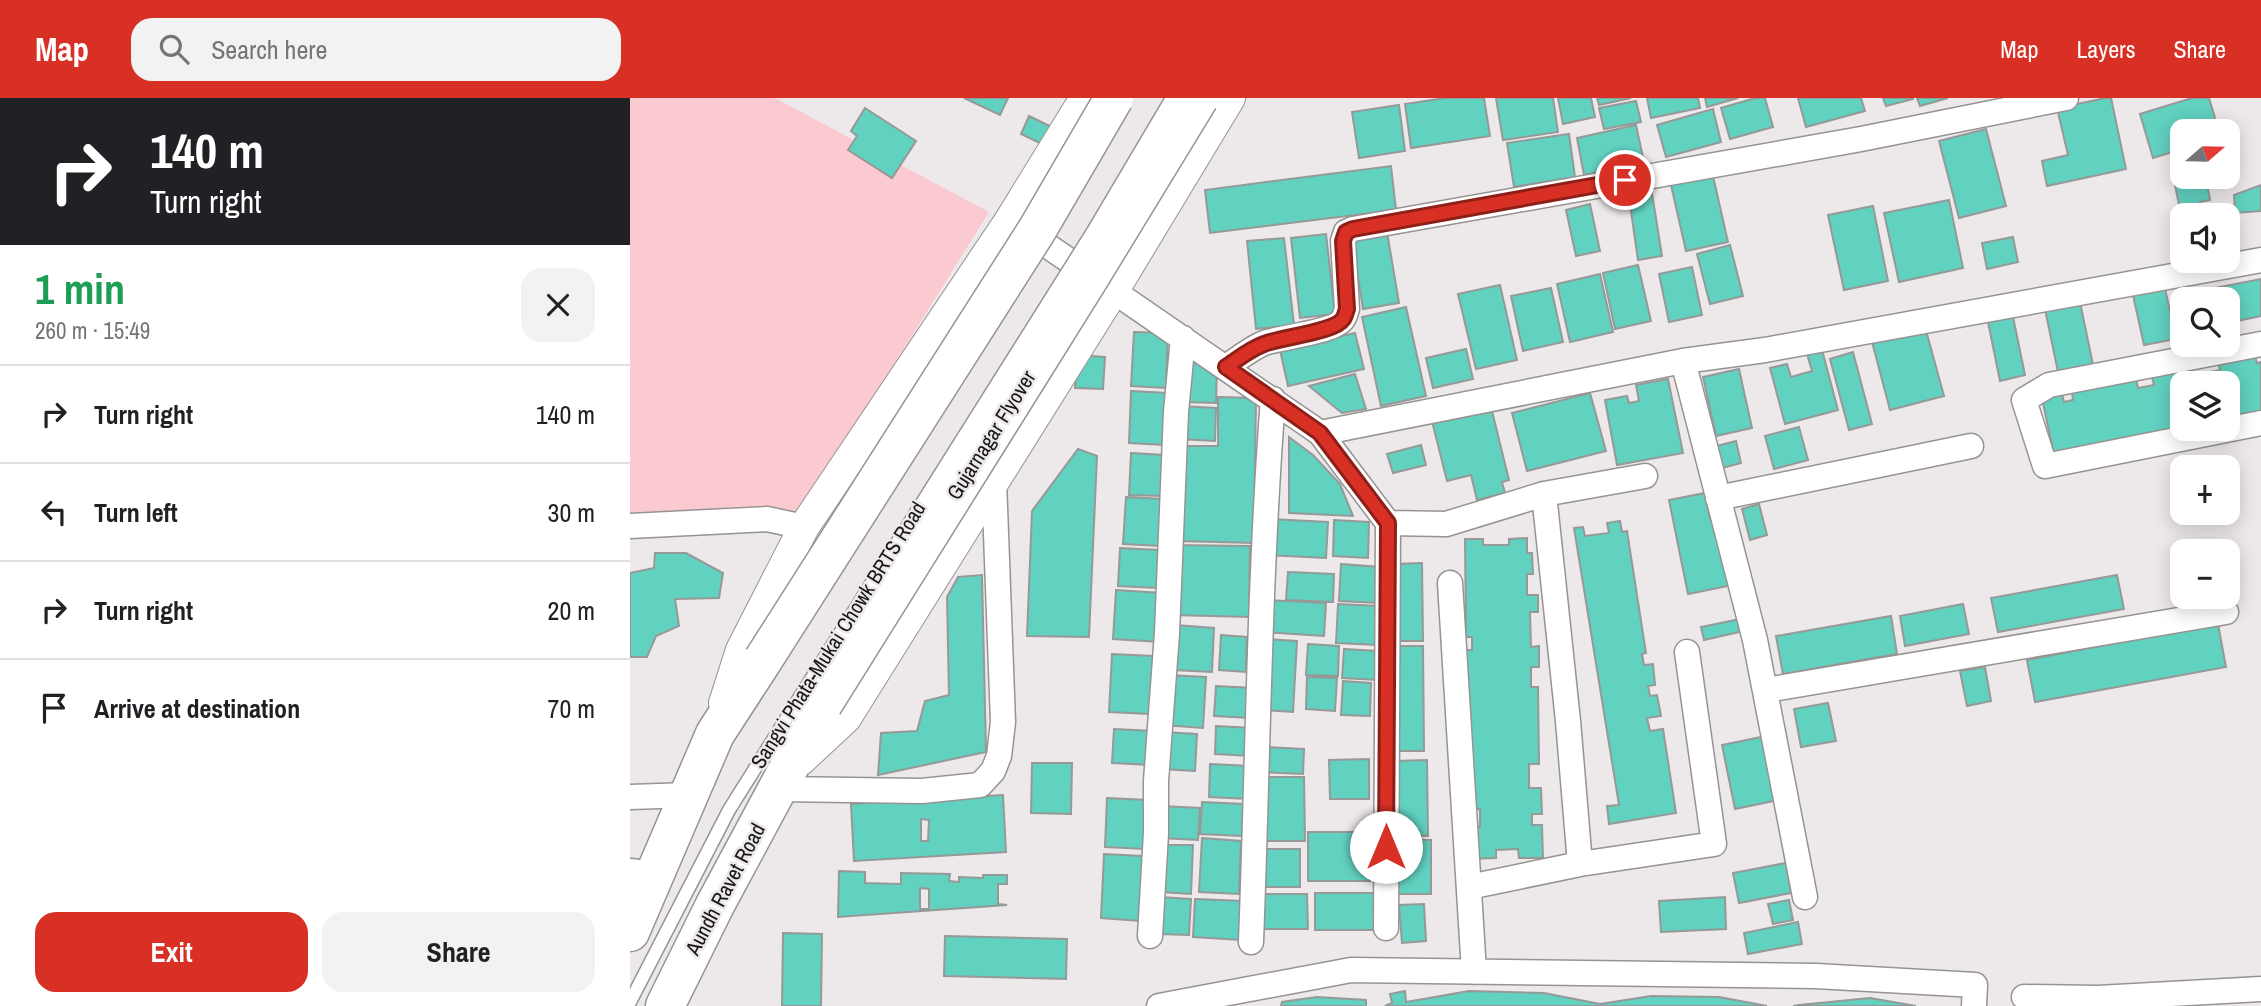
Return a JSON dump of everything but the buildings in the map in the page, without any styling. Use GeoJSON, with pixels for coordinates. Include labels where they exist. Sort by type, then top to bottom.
{"type":"FeatureCollection","features":[{"type":"Feature","properties":{"kind":"main road"},"geometry":{"type":"LineString","coordinates":[[630,932],[643,872],[689,795],[715,734],[1030,241],[1114,98]]}},
{"type":"Feature","properties":{"kind":"main road","name":"Gujarnagar Flyover"},"geometry":{"type":"LineString","coordinates":[[782,781],[813,698],[1088,280],[1199,98]]}},
{"type":"Feature","properties":{"kind":"main road","name":"Aundh Ravet Road"},"geometry":{"type":"LineString","coordinates":[[665,1006],[715,905],[782,781]]}},
{"type":"Feature","properties":{"kind":"street"},"geometry":{"type":"LineString","coordinates":[[715,734],[741,650],[804,527],[1010,220],[1084,98]]}},
{"type":"Feature","properties":{"kind":"street"},"geometry":{"type":"LineString","coordinates":[[782,781],[846,718],[1114,290],[1230,98]]}},
{"type":"Feature","properties":{"kind":"street"},"geometry":{"type":"LineString","coordinates":[[1226,367],[1266,342],[1338,325],[1347,309],[1343,241],[1346,232],[1353,229],[1861,139],[2066,98]]}},
{"type":"Feature","properties":{"kind":"street"},"geometry":{"type":"LineString","coordinates":[[1010,220],[1320,433],[1388,523],[1385,928]]}},
{"type":"Feature","properties":{"kind":"street"},"geometry":{"type":"LineString","coordinates":[[1320,433],[1683,361],[1778,348],[2261,260]]}},
{"type":"Feature","properties":{"kind":"street"},"geometry":{"type":"LineString","coordinates":[[1150,936],[1176,412],[1184,338]]}},
{"type":"Feature","properties":{"kind":"street"},"geometry":{"type":"LineString","coordinates":[[2261,344],[2049,385],[2024,400],[2045,466],[2261,423]]}},
{"type":"Feature","properties":{"kind":"street"},"geometry":{"type":"LineString","coordinates":[[1683,361],[1755,640],[1805,897]]}},
{"type":"Feature","properties":{"kind":"street"},"geometry":{"type":"LineString","coordinates":[[1251,942],[1259,639],[1273,399]]}},
{"type":"Feature","properties":{"kind":"street"},"geometry":{"type":"LineString","coordinates":[[1718,498],[1971,446]]}},
{"type":"Feature","properties":{"kind":"street"},"geometry":{"type":"LineString","coordinates":[[1388,523],[1446,524],[1544,494],[1645,476]]}},
{"type":"Feature","properties":{"kind":"street"},"geometry":{"type":"LineString","coordinates":[[782,781],[922,791],[980,785],[993,772],[999,756],[1003,722],[994,480]]}},
{"type":"Feature","properties":{"kind":"street"},"geometry":{"type":"LineString","coordinates":[[1544,494],[1580,864]]}},
{"type":"Feature","properties":{"kind":"street"},"geometry":{"type":"LineString","coordinates":[[630,526],[767,519],[804,527]]}},
{"type":"Feature","properties":{"kind":"street"},"geometry":{"type":"LineString","coordinates":[[1450,583],[1474,972]]}},
{"type":"Feature","properties":{"kind":"street"},"geometry":{"type":"LineString","coordinates":[[1766,690],[2226,612]]}},
{"type":"Feature","properties":{"kind":"street"},"geometry":{"type":"LineString","coordinates":[[1469,887],[1580,864],[1714,844],[1688,652]]}},
{"type":"Feature","properties":{"kind":"street"},"geometry":{"type":"LineString","coordinates":[[630,797],[689,795]]}},
{"type":"Feature","properties":{"kind":"street"},"geometry":{"type":"LineString","coordinates":[[1159,1006],[1251,998],[1351,970],[1816,976],[1975,985],[1974,1006]]}},
{"type":"Feature","properties":{"kind":"street"},"geometry":{"type":"LineString","coordinates":[[2024,998],[2098,998],[2261,989]]}},
{"type":"Feature","properties":{"kind":"lane","name":"Sangvi Phata-Mukai Chowk BRTS Road"},"geometry":{"type":"LineString","coordinates":[[630,1002],[729,810],[813,698],[1172,98]]}},
{"type":"Feature","properties":{"kind":"shaded area"},"geometry":{"type":"Polygon","coordinates":[[[630,98],[775,98],[989,212],[801,514],[738,507],[630,514],[630,98]]]}},
{"type":"Feature","properties":{"kind":"route"},"geometry":{"type":"LineString","coordinates":[[1386,847],[1388,523],[1320,433],[1226,367],[1266,342],[1338,325],[1347,309],[1343,241],[1346,232],[1363,226],[1625,180]]}}]}
